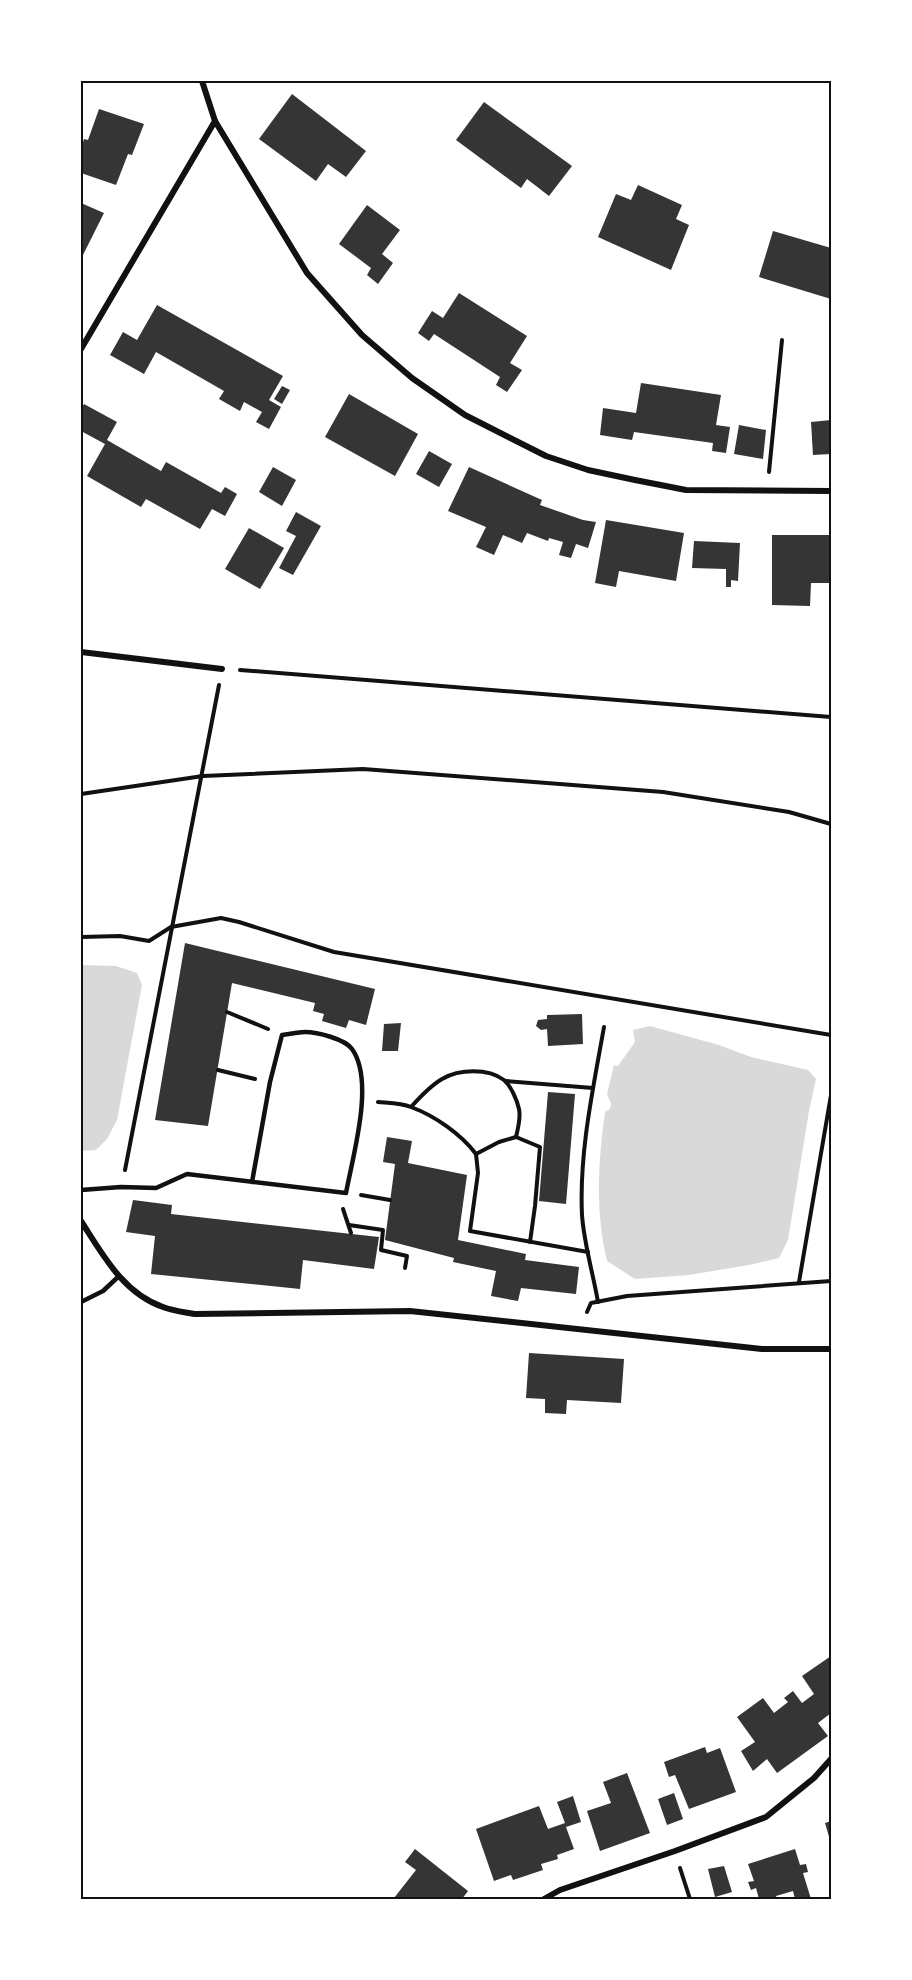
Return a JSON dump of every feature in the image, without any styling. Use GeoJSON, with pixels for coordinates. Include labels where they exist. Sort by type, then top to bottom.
{"type":"FeatureCollection","features":[{"type":"Feature","properties":{"kind":"street"},"geometry":{"type":"LineString","coordinates":[[202,81],[215,121],[307,273],[362,336],[412,378],[465,415],[546,456],[588,470],[686,490],[831,491]]}},
{"type":"Feature","properties":{"kind":"street"},"geometry":{"type":"LineString","coordinates":[[81,349],[215,121]]}},
{"type":"Feature","properties":{"kind":"street"},"geometry":{"type":"LineString","coordinates":[[81,652],[222,669]]}},
{"type":"Feature","properties":{"kind":"street"},"geometry":{"type":"LineString","coordinates":[[81,1221],[118,1277],[151,1302],[166,1308],[195,1314],[410,1311],[762,1349],[831,1349]]}},
{"type":"Feature","properties":{"kind":"street"},"geometry":{"type":"LineString","coordinates":[[544,1899],[560,1890],[766,1817],[814,1778],[831,1759]]}},
{"type":"Feature","properties":{"kind":"lane"},"geometry":{"type":"LineString","coordinates":[[81,1190],[121,1187],[156,1188],[188,1174],[252,1182],[346,1193],[363,1101],[362,1068],[351,1047],[332,1037],[306,1032],[282,1035],[270,1082],[252,1182]]}},
{"type":"Feature","properties":{"kind":"lane"},"geometry":{"type":"LineString","coordinates":[[81,1302],[103,1291],[118,1277]]}},
{"type":"Feature","properties":{"kind":"path"},"geometry":{"type":"LineString","coordinates":[[768,491],[782,340]]}},
{"type":"Feature","properties":{"kind":"path"},"geometry":{"type":"LineString","coordinates":[[121,1187],[222,669],[831,717]]}},
{"type":"Feature","properties":{"kind":"path"},"geometry":{"type":"LineString","coordinates":[[81,794],[202,776],[363,769],[663,792],[789,812],[831,824]]}},
{"type":"Feature","properties":{"kind":"path"},"geometry":{"type":"LineString","coordinates":[[81,937],[120,936],[149,941],[171,927],[221,918],[334,952],[831,1035]]}},
{"type":"Feature","properties":{"kind":"path"},"geometry":{"type":"LineString","coordinates":[[227,1012],[282,1035]]}},
{"type":"Feature","properties":{"kind":"path"},"geometry":{"type":"LineString","coordinates":[[598,1302],[582,1218],[582,1189],[593,1088],[604,1028]]}},
{"type":"Feature","properties":{"kind":"path"},"geometry":{"type":"LineString","coordinates":[[218,1070],[270,1082]]}},
{"type":"Feature","properties":{"kind":"path"},"geometry":{"type":"LineString","coordinates":[[411,1107],[428,1089],[443,1078],[459,1072],[482,1072],[505,1081],[593,1088]]}},
{"type":"Feature","properties":{"kind":"path"},"geometry":{"type":"LineString","coordinates":[[505,1081],[519,1110],[516,1137]]}},
{"type":"Feature","properties":{"kind":"path"},"geometry":{"type":"LineString","coordinates":[[799,1282],[831,1095]]}},
{"type":"Feature","properties":{"kind":"path"},"geometry":{"type":"LineString","coordinates":[[363,1101],[411,1107],[455,1133],[469,1145],[476,1154],[478,1173],[470,1231],[588,1252]]}},
{"type":"Feature","properties":{"kind":"path"},"geometry":{"type":"LineString","coordinates":[[476,1154],[499,1142],[516,1137],[540,1147],[530,1243]]}},
{"type":"Feature","properties":{"kind":"path"},"geometry":{"type":"LineString","coordinates":[[351,1233],[343,1209],[346,1193],[390,1200]]}},
{"type":"Feature","properties":{"kind":"path"},"geometry":{"type":"LineString","coordinates":[[349,1225],[383,1230],[381,1250],[407,1256],[405,1269]]}},
{"type":"Feature","properties":{"kind":"path"},"geometry":{"type":"LineString","coordinates":[[578,1328],[591,1303],[627,1296],[831,1281]]}},
{"type":"Feature","properties":{"kind":"path"},"geometry":{"type":"LineString","coordinates":[[675,1851],[690,1899]]}},
{"type":"Feature","properties":{"kind":"shaded area"},"geometry":{"type":"Polygon","coordinates":[[[81,965],[116,966],[137,973],[142,985],[117,1120],[107,1139],[96,1150],[81,1151],[81,965]]]}},
{"type":"Feature","properties":{"kind":"shaded area"},"geometry":{"type":"Polygon","coordinates":[[[650,1026],[719,1045],[751,1057],[808,1070],[816,1079],[788,1240],[779,1258],[689,1275],[635,1279],[607,1261],[599,1205],[599,1186],[605,1112],[610,1109],[611,1104],[607,1094],[614,1065],[618,1066],[635,1042],[633,1030],[650,1026]]]}},
{"type":"Feature","properties":{"kind":"building"},"geometry":{"type":"Polygon","coordinates":[[[292,94],[366,151],[346,177],[328,164],[316,181],[259,139],[292,94]]]}},
{"type":"Feature","properties":{"kind":"building"},"geometry":{"type":"Polygon","coordinates":[[[484,102],[572,166],[549,196],[527,179],[521,188],[456,140],[484,102]]]}},
{"type":"Feature","properties":{"kind":"building"},"geometry":{"type":"Polygon","coordinates":[[[99,109],[144,124],[132,155],[128,154],[116,185],[81,173],[81,149],[84,139],[88,140],[99,109]]]}},
{"type":"Feature","properties":{"kind":"building"},"geometry":{"type":"Polygon","coordinates":[[[638,185],[682,205],[676,219],[689,225],[671,270],[598,237],[616,194],[631,200],[638,185]]]}},
{"type":"Feature","properties":{"kind":"building"},"geometry":{"type":"Polygon","coordinates":[[[81,203],[104,213],[83,255],[81,254],[81,203]]]}},
{"type":"Feature","properties":{"kind":"building"},"geometry":{"type":"Polygon","coordinates":[[[367,205],[400,230],[382,254],[393,263],[378,284],[367,275],[371,268],[339,244],[367,205]]]}},
{"type":"Feature","properties":{"kind":"building"},"geometry":{"type":"Polygon","coordinates":[[[773,231],[831,248],[831,299],[759,277],[773,231]]]}},
{"type":"Feature","properties":{"kind":"building"},"geometry":{"type":"Polygon","coordinates":[[[459,293],[527,336],[510,363],[522,370],[507,392],[496,385],[500,377],[434,334],[429,341],[418,333],[432,311],[443,318],[459,293]]]}},
{"type":"Feature","properties":{"kind":"building"},"geometry":{"type":"Polygon","coordinates":[[[157,305],[283,376],[269,400],[281,407],[269,429],[256,422],[262,412],[244,402],[240,411],[219,399],[224,391],[156,352],[144,374],[110,355],[123,332],[137,340],[157,305]]]}},
{"type":"Feature","properties":{"kind":"building"},"geometry":{"type":"Polygon","coordinates":[[[641,383],[721,395],[716,425],[730,427],[726,453],[712,451],[713,443],[634,432],[632,440],[600,435],[603,408],[636,413],[641,383]]]}},
{"type":"Feature","properties":{"kind":"building"},"geometry":{"type":"Polygon","coordinates":[[[282,386],[290,390],[282,404],[274,399],[282,386]]]}},
{"type":"Feature","properties":{"kind":"building"},"geometry":{"type":"Polygon","coordinates":[[[349,394],[418,434],[395,476],[325,437],[349,394]]]}},
{"type":"Feature","properties":{"kind":"building"},"geometry":{"type":"Polygon","coordinates":[[[84,404],[117,422],[107,440],[161,471],[166,462],[221,493],[225,487],[237,494],[225,516],[212,509],[200,529],[146,499],[141,507],[87,476],[105,444],[81,431],[81,409],[84,404]]]}},
{"type":"Feature","properties":{"kind":"building"},"geometry":{"type":"Polygon","coordinates":[[[831,420],[831,454],[813,455],[811,422],[831,420]]]}},
{"type":"Feature","properties":{"kind":"building"},"geometry":{"type":"Polygon","coordinates":[[[739,425],[766,430],[763,459],[734,454],[739,425]]]}},
{"type":"Feature","properties":{"kind":"building"},"geometry":{"type":"Polygon","coordinates":[[[429,451],[452,464],[439,487],[416,474],[429,451]]]}},
{"type":"Feature","properties":{"kind":"building"},"geometry":{"type":"Polygon","coordinates":[[[273,467],[296,480],[282,506],[259,492],[273,467]]]}},
{"type":"Feature","properties":{"kind":"building"},"geometry":{"type":"Polygon","coordinates":[[[469,467],[542,500],[540,505],[583,520],[596,522],[588,548],[576,544],[571,558],[559,555],[563,542],[549,538],[548,541],[527,533],[522,543],[503,535],[494,555],[476,547],[486,527],[448,511],[469,467]]]}},
{"type":"Feature","properties":{"kind":"building"},"geometry":{"type":"Polygon","coordinates":[[[296,512],[321,526],[293,575],[279,568],[296,536],[286,531],[296,512]]]}},
{"type":"Feature","properties":{"kind":"building"},"geometry":{"type":"Polygon","coordinates":[[[606,520],[684,533],[676,581],[619,571],[616,587],[595,583],[606,520]]]}},
{"type":"Feature","properties":{"kind":"building"},"geometry":{"type":"Polygon","coordinates":[[[249,528],[284,548],[260,589],[225,569],[249,528]]]}},
{"type":"Feature","properties":{"kind":"building"},"geometry":{"type":"Polygon","coordinates":[[[772,535],[831,535],[831,583],[811,583],[810,606],[772,605],[772,535]]]}},
{"type":"Feature","properties":{"kind":"building"},"geometry":{"type":"Polygon","coordinates":[[[694,541],[740,543],[738,581],[731,580],[731,587],[726,587],[726,569],[692,568],[694,541]]]}},
{"type":"Feature","properties":{"kind":"building"},"geometry":{"type":"Polygon","coordinates":[[[185,943],[375,989],[366,1025],[349,1020],[346,1028],[322,1021],[324,1014],[313,1011],[315,1003],[232,983],[208,1126],[155,1120],[185,943]]]}},
{"type":"Feature","properties":{"kind":"building"},"geometry":{"type":"Polygon","coordinates":[[[582,1014],[583,1044],[548,1046],[547,1029],[541,1030],[536,1026],[538,1020],[547,1019],[547,1015],[582,1014]]]}},
{"type":"Feature","properties":{"kind":"building"},"geometry":{"type":"Polygon","coordinates":[[[401,1023],[398,1051],[382,1051],[384,1024],[401,1023]]]}},
{"type":"Feature","properties":{"kind":"building"},"geometry":{"type":"Polygon","coordinates":[[[548,1092],[575,1094],[566,1204],[539,1201],[548,1092]]]}},
{"type":"Feature","properties":{"kind":"building"},"geometry":{"type":"Polygon","coordinates":[[[387,1137],[412,1141],[408,1163],[467,1175],[458,1240],[526,1254],[525,1260],[579,1267],[576,1294],[521,1288],[518,1301],[491,1296],[496,1271],[453,1262],[454,1258],[385,1240],[395,1164],[383,1162],[387,1137]]]}},
{"type":"Feature","properties":{"kind":"building"},"geometry":{"type":"Polygon","coordinates":[[[133,1200],[172,1205],[171,1214],[379,1237],[374,1269],[303,1260],[300,1289],[151,1274],[155,1236],[126,1232],[133,1200]]]}},
{"type":"Feature","properties":{"kind":"building"},"geometry":{"type":"Polygon","coordinates":[[[529,1353],[624,1359],[621,1403],[567,1400],[566,1414],[545,1413],[545,1399],[526,1398],[529,1353]]]}},
{"type":"Feature","properties":{"kind":"building"},"geometry":{"type":"Polygon","coordinates":[[[831,1656],[831,1713],[818,1723],[828,1736],[777,1773],[767,1759],[753,1771],[741,1751],[755,1742],[737,1717],[763,1698],[774,1713],[788,1702],[784,1698],[793,1691],[802,1703],[814,1694],[802,1676],[831,1656]]]}},
{"type":"Feature","properties":{"kind":"building"},"geometry":{"type":"Polygon","coordinates":[[[705,1747],[707,1753],[720,1748],[736,1792],[689,1809],[675,1775],[669,1777],[664,1762],[705,1747]]]}},
{"type":"Feature","properties":{"kind":"building"},"geometry":{"type":"Polygon","coordinates":[[[627,1773],[650,1833],[600,1851],[587,1811],[611,1803],[603,1782],[627,1773]]]}},
{"type":"Feature","properties":{"kind":"building"},"geometry":{"type":"Polygon","coordinates":[[[674,1793],[683,1819],[667,1825],[658,1799],[674,1793]]]}},
{"type":"Feature","properties":{"kind":"building"},"geometry":{"type":"Polygon","coordinates":[[[573,1796],[581,1822],[566,1827],[574,1849],[557,1855],[558,1859],[541,1864],[543,1870],[513,1880],[511,1875],[494,1881],[476,1829],[539,1806],[548,1829],[565,1823],[557,1802],[573,1796]]]}},
{"type":"Feature","properties":{"kind":"building"},"geometry":{"type":"Polygon","coordinates":[[[831,1821],[831,1840],[830,1840],[825,1823],[831,1821]]]}},
{"type":"Feature","properties":{"kind":"building"},"geometry":{"type":"Polygon","coordinates":[[[415,1849],[468,1891],[462,1899],[394,1898],[416,1870],[405,1862],[415,1849]]]}},
{"type":"Feature","properties":{"kind":"building"},"geometry":{"type":"Polygon","coordinates":[[[795,1849],[800,1865],[806,1864],[808,1872],[803,1873],[811,1899],[795,1899],[793,1891],[776,1896],[777,1899],[759,1899],[756,1888],[751,1890],[748,1882],[754,1881],[748,1864],[795,1849]]]}},
{"type":"Feature","properties":{"kind":"building"},"geometry":{"type":"Polygon","coordinates":[[[724,1866],[732,1892],[715,1897],[708,1869],[724,1866]]]}}]}
